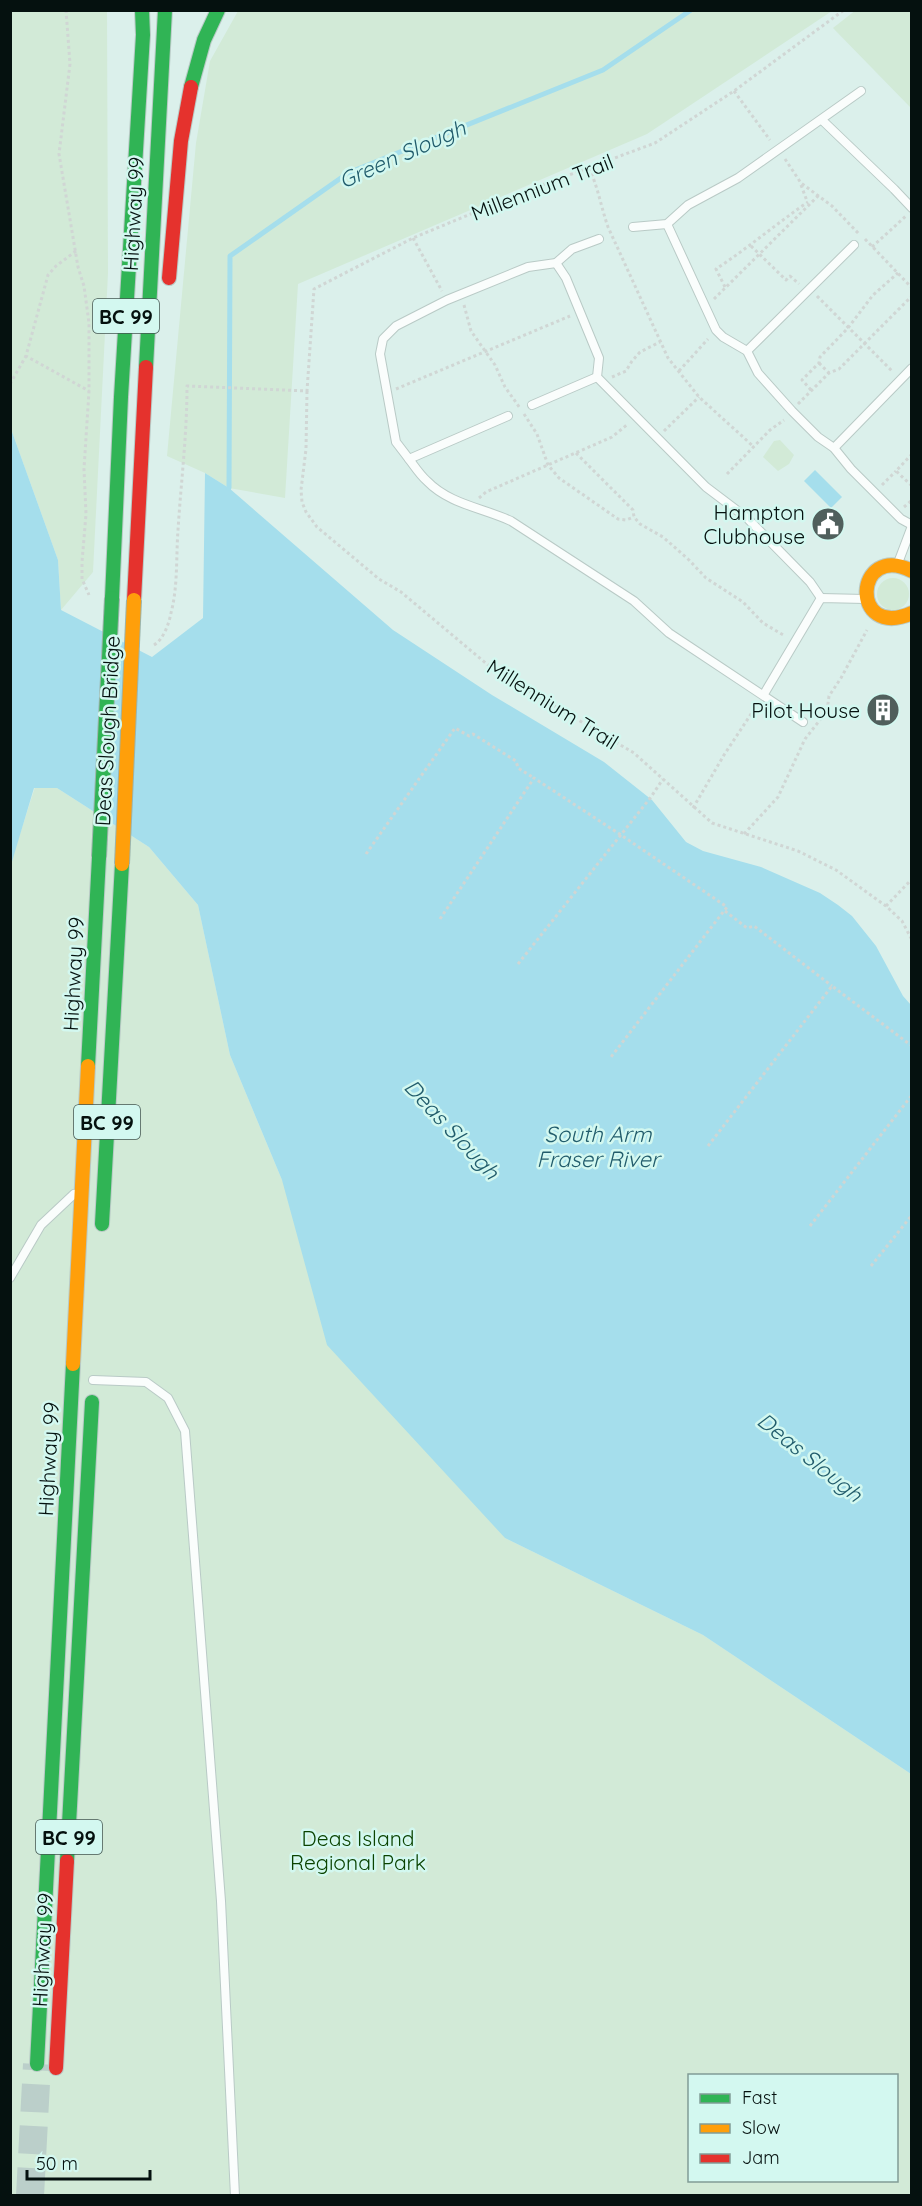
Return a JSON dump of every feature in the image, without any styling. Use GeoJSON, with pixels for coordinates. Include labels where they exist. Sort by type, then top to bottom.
{"type":"FeatureCollection","features":[{"type":"Feature","properties":{"kind":"main road","name":"Highway 99"},"geometry":{"type":"LineString","coordinates":[[112,598],[121,397],[144,10]]}},
{"type":"Feature","properties":{"kind":"main road","name":"Highway 99"},"geometry":{"type":"LineString","coordinates":[[134,600],[165,10]]}},
{"type":"Feature","properties":{"kind":"main road"},"geometry":{"type":"LineString","coordinates":[[167,296],[187,101],[201,46],[218,10]]}},
{"type":"Feature","properties":{"kind":"main road"},"geometry":{"type":"LineString","coordinates":[[146,405],[160,353]]}},
{"type":"Feature","properties":{"kind":"main road"},"geometry":{"type":"LineString","coordinates":[[909,619],[885,619],[877,615],[870,608],[866,590],[873,574],[880,568],[898,565],[912,571]]}},
{"type":"Feature","properties":{"kind":"main road","name":"Deas Slough Bridge"},"geometry":{"type":"LineString","coordinates":[[99,857],[112,598]]}},
{"type":"Feature","properties":{"kind":"main road","name":"Deas Slough Bridge"},"geometry":{"type":"LineString","coordinates":[[122,864],[134,600]]}},
{"type":"Feature","properties":{"kind":"main road","name":"Highway 99"},"geometry":{"type":"LineString","coordinates":[[37,2064],[84,1185],[99,857]]}},
{"type":"Feature","properties":{"kind":"main road","name":"Highway 99"},"geometry":{"type":"LineString","coordinates":[[101,1239],[122,864]]}},
{"type":"Feature","properties":{"kind":"main road","name":"Highway 99"},"geometry":{"type":"LineString","coordinates":[[56,2068],[93,1374]]}},
{"type":"Feature","properties":{"kind":"lane"},"geometry":{"type":"LineString","coordinates":[[633,227],[667,224],[688,205],[738,178],[861,91]]}},
{"type":"Feature","properties":{"kind":"lane"},"geometry":{"type":"LineString","coordinates":[[822,120],[912,209]]}},
{"type":"Feature","properties":{"kind":"lane"},"geometry":{"type":"LineString","coordinates":[[667,224],[716,330],[723,337],[747,351],[758,373],[792,411],[834,448],[850,469],[901,519],[912,526],[898,565]]}},
{"type":"Feature","properties":{"kind":"lane"},"geometry":{"type":"LineString","coordinates":[[599,239],[572,249],[556,263],[528,267],[459,295],[396,326],[383,339],[380,354],[396,442],[428,482],[469,507],[491,512],[511,521],[634,602],[669,633],[803,722]]}},
{"type":"Feature","properties":{"kind":"lane"},"geometry":{"type":"LineString","coordinates":[[747,351],[854,245]]}},
{"type":"Feature","properties":{"kind":"lane"},"geometry":{"type":"LineString","coordinates":[[556,263],[566,278],[599,358],[599,379],[706,487],[747,518],[810,582],[821,598]]}},
{"type":"Feature","properties":{"kind":"lane"},"geometry":{"type":"LineString","coordinates":[[834,448],[912,368]]}},
{"type":"Feature","properties":{"kind":"lane"},"geometry":{"type":"LineString","coordinates":[[532,405],[599,379]]}},
{"type":"Feature","properties":{"kind":"lane"},"geometry":{"type":"LineString","coordinates":[[409,459],[508,416]]}},
{"type":"Feature","properties":{"kind":"lane"},"geometry":{"type":"LineString","coordinates":[[821,598],[867,599]]}},
{"type":"Feature","properties":{"kind":"lane"},"geometry":{"type":"LineString","coordinates":[[764,694],[821,598]]}},
{"type":"Feature","properties":{"kind":"lane"},"geometry":{"type":"LineString","coordinates":[[10,1278],[41,1225],[84,1185]]}},
{"type":"Feature","properties":{"kind":"lane"},"geometry":{"type":"LineString","coordinates":[[93,1374],[146,1382],[168,1398],[185,1431],[220,1901],[235,2196]]}},
{"type":"Feature","properties":{"kind":"path","name":"Millennium Trail"},"geometry":{"type":"LineString","coordinates":[[844,10],[734,91],[655,143],[526,191],[413,238],[314,289],[307,391],[306,450],[301,490],[302,502],[316,526],[379,579],[401,592],[494,670],[634,753],[712,823],[798,850],[836,870],[886,906],[902,921],[912,940]]}},
{"type":"Feature","properties":{"kind":"path"},"geometry":{"type":"LineString","coordinates":[[734,91],[793,169],[801,183],[808,204]]}},
{"type":"Feature","properties":{"kind":"path"},"geometry":{"type":"LineString","coordinates":[[590,168],[597,184],[601,207],[608,227],[668,358],[699,397],[754,447]]}},
{"type":"Feature","properties":{"kind":"path"},"geometry":{"type":"LineString","coordinates":[[801,183],[819,195],[912,288]]}},
{"type":"Feature","properties":{"kind":"path"},"geometry":{"type":"LineString","coordinates":[[725,287],[716,269],[819,195]]}},
{"type":"Feature","properties":{"kind":"path"},"geometry":{"type":"LineString","coordinates":[[706,306],[761,254],[808,204]]}},
{"type":"Feature","properties":{"kind":"path"},"geometry":{"type":"LineString","coordinates":[[873,247],[912,209]]}},
{"type":"Feature","properties":{"kind":"path"},"geometry":{"type":"LineString","coordinates":[[413,238],[434,276]]}},
{"type":"Feature","properties":{"kind":"path"},"geometry":{"type":"LineString","coordinates":[[751,246],[786,280],[790,276],[808,290],[901,379]]}},
{"type":"Feature","properties":{"kind":"path"},"geometry":{"type":"LineString","coordinates":[[10,384],[27,356],[48,275],[76,251]]}},
{"type":"Feature","properties":{"kind":"path"},"geometry":{"type":"LineString","coordinates":[[811,390],[802,380],[819,363],[820,357],[848,328],[873,295],[898,273]]}},
{"type":"Feature","properties":{"kind":"path"},"geometry":{"type":"LineString","coordinates":[[459,295],[467,312],[471,332],[495,365],[505,387],[537,434],[548,465],[568,485],[618,519],[626,520],[634,517]]}},
{"type":"Feature","properties":{"kind":"path"},"geometry":{"type":"LineString","coordinates":[[727,474],[811,390],[829,373],[839,369],[912,296]]}},
{"type":"Feature","properties":{"kind":"path"},"geometry":{"type":"LineString","coordinates":[[386,391],[401,389],[580,312]]}},
{"type":"Feature","properties":{"kind":"path"},"geometry":{"type":"LineString","coordinates":[[679,371],[716,330]]}},
{"type":"Feature","properties":{"kind":"path"},"geometry":{"type":"LineString","coordinates":[[599,379],[626,370],[640,352],[660,342]]}},
{"type":"Feature","properties":{"kind":"path"},"geometry":{"type":"LineString","coordinates":[[27,356],[89,392]]}},
{"type":"Feature","properties":{"kind":"path"},"geometry":{"type":"LineString","coordinates":[[819,363],[829,373]]}},
{"type":"Feature","properties":{"kind":"path"},"geometry":{"type":"LineString","coordinates":[[187,386],[307,391]]}},
{"type":"Feature","properties":{"kind":"path"},"geometry":{"type":"LineString","coordinates":[[658,438],[699,397]]}},
{"type":"Feature","properties":{"kind":"path"},"geometry":{"type":"LineString","coordinates":[[469,507],[486,492],[612,437],[635,416]]}},
{"type":"Feature","properties":{"kind":"path"},"geometry":{"type":"LineString","coordinates":[[576,453],[633,510],[634,517],[640,524],[663,537],[706,578],[744,602],[763,623],[794,642]]}},
{"type":"Feature","properties":{"kind":"path"},"geometry":{"type":"LineString","coordinates":[[874,492],[912,454]]}},
{"type":"Feature","properties":{"kind":"path"},"geometry":{"type":"LineString","coordinates":[[896,471],[912,486]]}},
{"type":"Feature","properties":{"kind":"path"},"geometry":{"type":"LineString","coordinates":[[693,808],[764,694]]}},
{"type":"Feature","properties":{"kind":"path"},"geometry":{"type":"LineString","coordinates":[[366,854],[454,728],[469,736],[473,734],[516,761],[518,768],[727,908],[610,1057]]}},
{"type":"Feature","properties":{"kind":"path"},"geometry":{"type":"LineString","coordinates":[[440,919],[534,778]]}},
{"type":"Feature","properties":{"kind":"path"},"geometry":{"type":"LineString","coordinates":[[518,964],[621,835],[663,778]]}},
{"type":"Feature","properties":{"kind":"path"},"geometry":{"type":"LineString","coordinates":[[886,906],[912,879]]}},
{"type":"Feature","properties":{"kind":"path"},"geometry":{"type":"LineString","coordinates":[[725,911],[747,927],[754,926],[912,1046]]}},
{"type":"Feature","properties":{"kind":"path"},"geometry":{"type":"LineString","coordinates":[[708,1146],[832,986]]}},
{"type":"Feature","properties":{"kind":"path"},"geometry":{"type":"LineString","coordinates":[[810,1226],[912,1095]]}},
{"type":"Feature","properties":{"kind":"path"},"geometry":{"type":"LineString","coordinates":[[871,1266],[912,1215]]}},
{"type":"Feature","properties":{"kind":"green space"},"geometry":{"type":"Polygon","coordinates":[[[856,10],[911,11],[911,108],[833,28],[856,10]]]}},
{"type":"Feature","properties":{"kind":"green space"},"geometry":{"type":"Polygon","coordinates":[[[11,11],[107,11],[108,273],[93,572],[61,610],[58,560],[11,429],[11,11]]]}},
{"type":"Feature","properties":{"kind":"green space"},"geometry":{"type":"Polygon","coordinates":[[[238,11],[832,11],[647,134],[298,284],[285,498],[229,488],[205,473],[167,456],[196,143],[210,61],[238,11]]]}},
{"type":"Feature","properties":{"kind":"green space"},"geometry":{"type":"Polygon","coordinates":[[[780,440],[794,455],[789,464],[778,471],[763,457],[774,441],[780,440]]]}},
{"type":"Feature","properties":{"kind":"green space"},"geometry":{"type":"Polygon","coordinates":[[[893,578],[904,583],[909,594],[904,605],[893,610],[882,605],[877,594],[882,583],[893,578]]]}},
{"type":"Feature","properties":{"kind":"green space","name":"Deas Island Regional Park"},"geometry":{"type":"Polygon","coordinates":[[[35,787],[57,788],[149,847],[198,905],[230,1055],[282,1180],[505,1538],[703,1635],[911,1774],[912,2195],[11,2196],[10,865],[35,787]]]}},
{"type":"Feature","properties":{"kind":"water","name":"South Arm Fraser River"},"geometry":{"type":"Polygon","coordinates":[[[11,429],[58,560],[61,610],[152,657],[203,618],[205,473],[229,488],[393,630],[492,695],[604,762],[652,800],[686,842],[703,851],[761,867],[820,893],[852,916],[876,946],[903,996],[911,1005],[911,1774],[703,1635],[505,1538],[327,1345],[282,1180],[230,1055],[198,905],[149,847],[57,788],[34,788],[11,865],[11,429]]]}},
{"type":"Feature","properties":{"kind":"water"},"geometry":{"type":"Polygon","coordinates":[[[815,470],[842,497],[831,508],[804,481],[815,470]]]}},
{"type":"Feature","properties":{"kind":"waterway","name":"Green Slough"},"geometry":{"type":"LineString","coordinates":[[229,488],[230,256],[348,173],[603,70],[691,10]]}},
{"type":"Feature","properties":{"kind":"tunnel"},"geometry":{"type":"LineString","coordinates":[[30,2196],[37,2064]]}},
{"type":"Feature","properties":{"kind":"traffic: fast"},"geometry":{"type":"LineString","coordinates":[[112,598],[121,397],[143,35],[142,10]]}},
{"type":"Feature","properties":{"kind":"traffic: fast"},"geometry":{"type":"LineString","coordinates":[[146,367],[165,10]]}},
{"type":"Feature","properties":{"kind":"traffic: fast"},"geometry":{"type":"LineString","coordinates":[[191,87],[204,40],[218,10]]}},
{"type":"Feature","properties":{"kind":"traffic: fast"},"geometry":{"type":"LineString","coordinates":[[99,857],[112,598]]}},
{"type":"Feature","properties":{"kind":"traffic: fast"},"geometry":{"type":"LineString","coordinates":[[88,1066],[99,857]]}},
{"type":"Feature","properties":{"kind":"traffic: fast"},"geometry":{"type":"LineString","coordinates":[[102,1224],[122,864]]}},
{"type":"Feature","properties":{"kind":"traffic: fast"},"geometry":{"type":"LineString","coordinates":[[37,2064],[73,1364]]}},
{"type":"Feature","properties":{"kind":"traffic: fast"},"geometry":{"type":"LineString","coordinates":[[67,1861],[92,1402]]}},
{"type":"Feature","properties":{"kind":"traffic: slow"},"geometry":{"type":"LineString","coordinates":[[912,571],[893,565],[879,569],[870,578],[867,591],[869,604],[877,614],[892,618],[912,613]]}},
{"type":"Feature","properties":{"kind":"traffic: slow"},"geometry":{"type":"LineString","coordinates":[[122,864],[134,600]]}},
{"type":"Feature","properties":{"kind":"traffic: slow"},"geometry":{"type":"LineString","coordinates":[[73,1364],[88,1066]]}},
{"type":"Feature","properties":{"kind":"traffic: jam"},"geometry":{"type":"LineString","coordinates":[[169,278],[181,141],[191,87]]}},
{"type":"Feature","properties":{"kind":"traffic: jam"},"geometry":{"type":"LineString","coordinates":[[134,600],[146,367]]}},
{"type":"Feature","properties":{"kind":"traffic: jam"},"geometry":{"type":"LineString","coordinates":[[56,2068],[67,1861]]}},
{"type":"Feature","properties":{"kind":"place","name":"Hampton Clubhouse"},"geometry":{"type":"Point","coordinates":[828,524]}},
{"type":"Feature","properties":{"kind":"place","name":"Pilot House"},"geometry":{"type":"Point","coordinates":[883,710]}},
{"type":"Feature","properties":{"kind":"water label","name":"Deas Slough"},"geometry":{"type":"Point","coordinates":[452,1129]}},
{"type":"Feature","properties":{"kind":"water label","name":"Deas Slough"},"geometry":{"type":"Point","coordinates":[810,1457]}}]}
